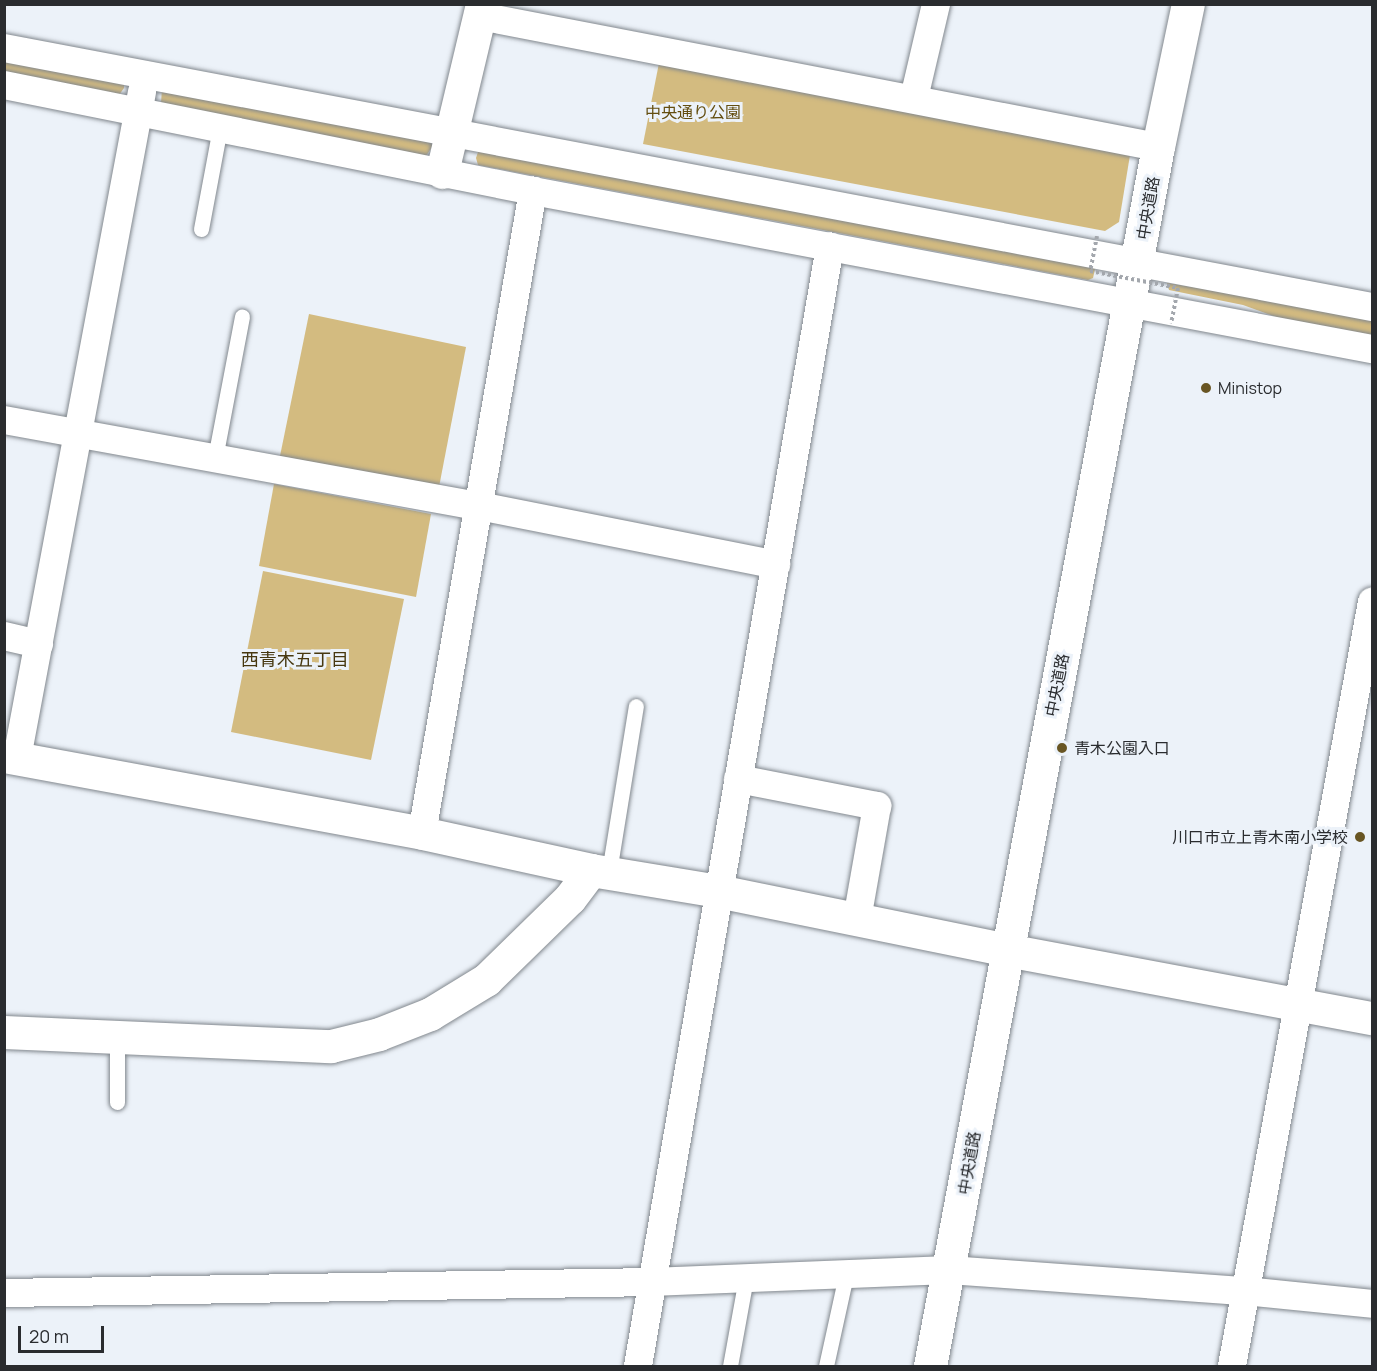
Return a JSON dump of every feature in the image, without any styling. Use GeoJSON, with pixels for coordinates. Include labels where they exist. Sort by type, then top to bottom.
{"type":"FeatureCollection","features":[{"type":"Feature","properties":{"kind":"street"},"geometry":{"type":"LineString","coordinates":[[914,98],[936,4]]}},
{"type":"Feature","properties":{"kind":"street","name":"中央道路"},"geometry":{"type":"LineString","coordinates":[[930,1366],[1158,147],[1188,4]]}},
{"type":"Feature","properties":{"kind":"street"},"geometry":{"type":"LineString","coordinates":[[442,171],[481,10],[1158,147]]}},
{"type":"Feature","properties":{"kind":"street"},"geometry":{"type":"LineString","coordinates":[[4,48],[1372,307]]}},
{"type":"Feature","properties":{"kind":"street"},"geometry":{"type":"LineString","coordinates":[[145,76],[39,644],[11,757],[422,833],[600,871],[718,891],[1007,950],[1372,1018]]}},
{"type":"Feature","properties":{"kind":"street"},"geometry":{"type":"LineString","coordinates":[[4,85],[139,110],[533,191],[1372,349]]}},
{"type":"Feature","properties":{"kind":"street"},"geometry":{"type":"LineString","coordinates":[[422,833],[533,191]]}},
{"type":"Feature","properties":{"kind":"street"},"geometry":{"type":"LineString","coordinates":[[638,1366],[830,246]]}},
{"type":"Feature","properties":{"kind":"street"},"geometry":{"type":"LineString","coordinates":[[4,420],[480,506],[776,566]]}},
{"type":"Feature","properties":{"kind":"street"},"geometry":{"type":"LineString","coordinates":[[1232,1366],[1300,1005],[1372,602]]}},
{"type":"Feature","properties":{"kind":"street"},"geometry":{"type":"LineString","coordinates":[[4,636],[39,644]]}},
{"type":"Feature","properties":{"kind":"street"},"geometry":{"type":"LineString","coordinates":[[738,779],[878,806],[857,919]]}},
{"type":"Feature","properties":{"kind":"street"},"geometry":{"type":"LineString","coordinates":[[4,1032],[331,1046],[379,1034],[430,1014],[486,980],[600,871]]}},
{"type":"Feature","properties":{"kind":"street"},"geometry":{"type":"LineString","coordinates":[[4,1293],[651,1282],[949,1270],[1245,1291],[1372,1304]]}},
{"type":"Feature","properties":{"kind":"lane"},"geometry":{"type":"LineString","coordinates":[[201,229],[220,127]]}},
{"type":"Feature","properties":{"kind":"lane"},"geometry":{"type":"LineString","coordinates":[[215,458],[242,316]]}},
{"type":"Feature","properties":{"kind":"lane"},"geometry":{"type":"LineString","coordinates":[[600,871],[636,706]]}},
{"type":"Feature","properties":{"kind":"lane"},"geometry":{"type":"LineString","coordinates":[[117,1037],[117,1102]]}},
{"type":"Feature","properties":{"kind":"lane"},"geometry":{"type":"LineString","coordinates":[[826,1366],[846,1275]]}},
{"type":"Feature","properties":{"kind":"lane"},"geometry":{"type":"LineString","coordinates":[[730,1366],[746,1278]]}},
{"type":"Feature","properties":{"kind":"path"},"geometry":{"type":"LineString","coordinates":[[1097,236],[1090,271],[1178,288],[1171,323]]}},
{"type":"Feature","properties":{"kind":"green space"},"geometry":{"type":"Polygon","coordinates":[[[4,56],[124,82],[124,88],[119,95],[5,73],[4,56]]]}},
{"type":"Feature","properties":{"kind":"green space","name":"中央通り公園"},"geometry":{"type":"Polygon","coordinates":[[[659,63],[1130,155],[1119,222],[1105,231],[643,144],[659,63]]]}},
{"type":"Feature","properties":{"kind":"green space"},"geometry":{"type":"Polygon","coordinates":[[[162,89],[432,142],[432,147],[426,156],[161,103],[162,89]]]}},
{"type":"Feature","properties":{"kind":"green space"},"geometry":{"type":"Polygon","coordinates":[[[479,149],[1090,263],[1095,269],[1093,278],[1088,280],[478,165],[476,158],[479,149]]]}},
{"type":"Feature","properties":{"kind":"green space"},"geometry":{"type":"Polygon","coordinates":[[[1167,283],[1372,315],[1372,338],[1276,317],[1243,305],[1169,290],[1167,283]]]}},
{"type":"Feature","properties":{"kind":"green space"},"geometry":{"type":"Polygon","coordinates":[[[309,314],[466,347],[439,487],[280,456],[309,314]]]}},
{"type":"Feature","properties":{"kind":"green space"},"geometry":{"type":"Polygon","coordinates":[[[274,484],[431,514],[416,597],[259,566],[274,484]]]}},
{"type":"Feature","properties":{"kind":"green space"},"geometry":{"type":"Polygon","coordinates":[[[263,571],[404,599],[371,760],[231,732],[263,571]]]}},
{"type":"Feature","properties":{"kind":"place","name":"Ministop"},"geometry":{"type":"Point","coordinates":[1206,388]}},
{"type":"Feature","properties":{"kind":"place","name":"青木公園入口"},"geometry":{"type":"Point","coordinates":[1062,748]}},
{"type":"Feature","properties":{"kind":"place","name":"川口市立上青木南小学校"},"geometry":{"type":"Point","coordinates":[1360,837]}},
{"type":"Feature","properties":{"kind":"district","name":"西青木五丁目"},"geometry":{"type":"Point","coordinates":[295,659]}}]}
